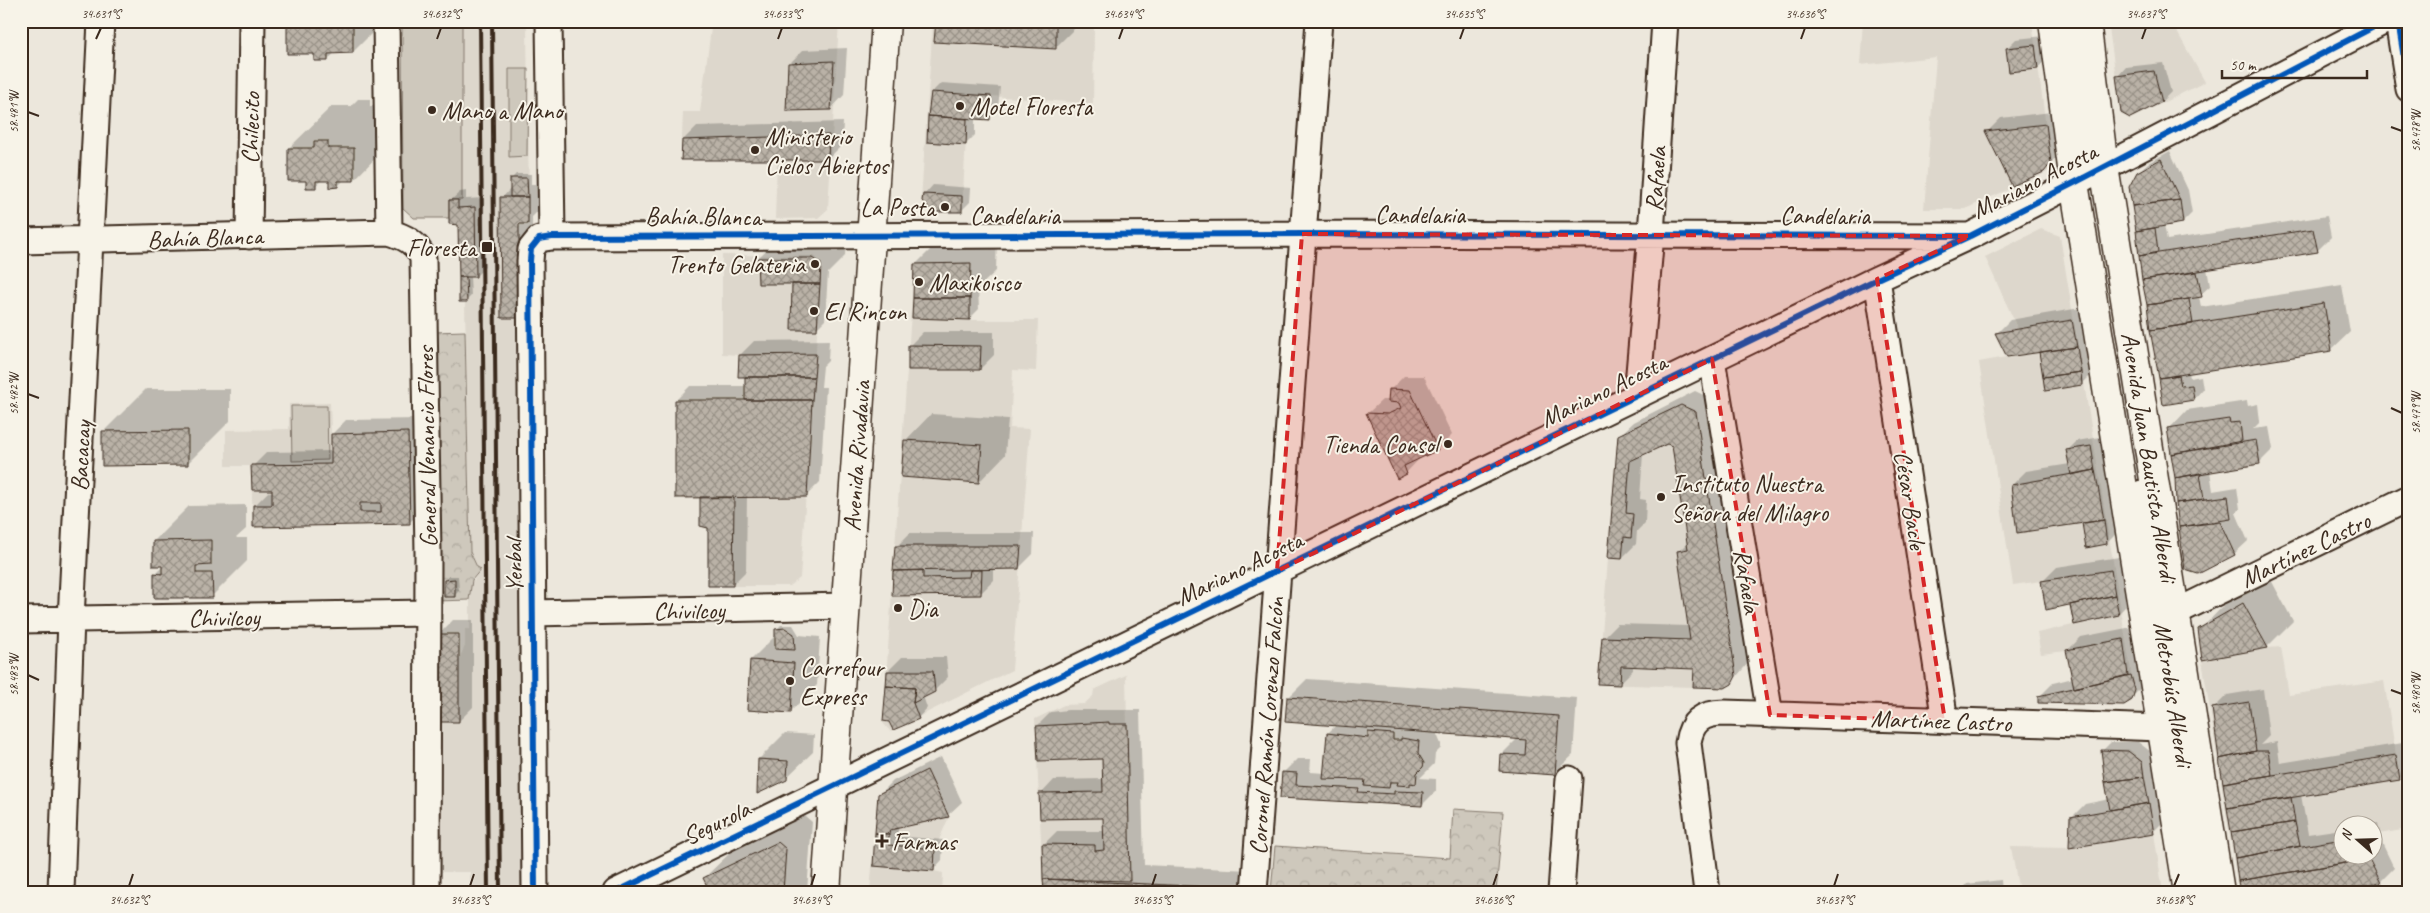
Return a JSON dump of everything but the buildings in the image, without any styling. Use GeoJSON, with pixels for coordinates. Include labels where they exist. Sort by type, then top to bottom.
{"type":"FeatureCollection","features":[{"type":"Feature","properties":{"kind":"main road","name":"Avenida Rivadavia"},"geometry":{"type":"LineString","coordinates":[[826,892],[886,21]]}},
{"type":"Feature","properties":{"kind":"main road","name":"Avenida Juan Bautista Alberdi"},"geometry":{"type":"LineString","coordinates":[[2054,21],[2090,175],[2178,725],[2220,892]]}},
{"type":"Feature","properties":{"kind":"main road","name":"Avenida Juan Bautista Alberdi"},"geometry":{"type":"LineString","coordinates":[[2086,21],[2090,175]]}},
{"type":"Feature","properties":{"kind":"main road","name":"Avenida Juan Bautista Alberdi"},"geometry":{"type":"LineString","coordinates":[[2178,725],[2188,892]]}},
{"type":"Feature","properties":{"kind":"street","name":"Bacacay"},"geometry":{"type":"LineString","coordinates":[[60,892],[71,619],[101,21]]}},
{"type":"Feature","properties":{"kind":"street","name":"Chilecito"},"geometry":{"type":"LineString","coordinates":[[249,236],[252,21]]}},
{"type":"Feature","properties":{"kind":"street"},"geometry":{"type":"LineString","coordinates":[[386,21],[389,232]]}},
{"type":"Feature","properties":{"kind":"street","name":"Yerbal"},"geometry":{"type":"LineString","coordinates":[[535,892],[530,261],[531,249],[544,239],[550,21]]}},
{"type":"Feature","properties":{"kind":"street","name":"Coronel Ramón Lorenzo Falcón"},"geometry":{"type":"LineString","coordinates":[[1254,892],[1319,21]]}},
{"type":"Feature","properties":{"kind":"street","name":"Rafaela"},"geometry":{"type":"LineString","coordinates":[[1637,396],[1651,234],[1665,21]]}},
{"type":"Feature","properties":{"kind":"street"},"geometry":{"type":"LineString","coordinates":[[2071,21],[2090,175]]}},
{"type":"Feature","properties":{"kind":"street","name":"Mariano Acosta"},"geometry":{"type":"LineString","coordinates":[[834,787],[1712,359],[1970,236],[2385,21]]}},
{"type":"Feature","properties":{"kind":"street"},"geometry":{"type":"LineString","coordinates":[[2398,21],[2409,89]]}},
{"type":"Feature","properties":{"kind":"street","name":"Bahía Blanca"},"geometry":{"type":"LineString","coordinates":[[21,242],[389,232]]}},
{"type":"Feature","properties":{"kind":"street","name":"General Venancio Flores"},"geometry":{"type":"LineString","coordinates":[[389,232],[407,237],[420,250],[423,258],[427,614],[427,892]]}},
{"type":"Feature","properties":{"kind":"street","name":"Candelaria"},"geometry":{"type":"LineString","coordinates":[[871,236],[1302,234],[1970,236]]}},
{"type":"Feature","properties":{"kind":"street","name":"Bahía Blanca"},"geometry":{"type":"LineString","coordinates":[[544,239],[871,236]]}},
{"type":"Feature","properties":{"kind":"street","name":"César Bacle"},"geometry":{"type":"LineString","coordinates":[[1877,279],[1946,721]]}},
{"type":"Feature","properties":{"kind":"street","name":"Rafaela"},"geometry":{"type":"LineString","coordinates":[[1712,359],[1770,715]]}},
{"type":"Feature","properties":{"kind":"street","name":"Martínez Castro"},"geometry":{"type":"LineString","coordinates":[[2160,616],[2409,498]]}},
{"type":"Feature","properties":{"kind":"street","name":"Chivilcoy"},"geometry":{"type":"LineString","coordinates":[[533,613],[845,606]]}},
{"type":"Feature","properties":{"kind":"street","name":"Chivilcoy"},"geometry":{"type":"LineString","coordinates":[[21,620],[427,614]]}},
{"type":"Feature","properties":{"kind":"street","name":"Martínez Castro"},"geometry":{"type":"LineString","coordinates":[[1707,892],[1689,754],[1689,733],[1694,724],[1703,715],[1713,713],[1946,721],[2178,725]]}},
{"type":"Feature","properties":{"kind":"street","name":"Metrobús Alberdi"},"geometry":{"type":"LineString","coordinates":[[2178,725],[2205,892]]}},
{"type":"Feature","properties":{"kind":"street"},"geometry":{"type":"LineString","coordinates":[[1561,892],[1569,779]]}},
{"type":"Feature","properties":{"kind":"street","name":"Segurola"},"geometry":{"type":"LineString","coordinates":[[616,892],[834,787]]}},
{"type":"Feature","properties":{"kind":"highlighted area"},"geometry":{"type":"Polygon","coordinates":[[[1302,234],[1970,236],[1877,279],[1945,721],[1770,715],[1712,359],[1277,571],[1302,234]]]}},
{"type":"Feature","properties":{"kind":"shaded area"},"geometry":{"type":"Polygon","coordinates":[[[462,21],[527,21],[529,216],[528,224],[519,224],[522,632],[521,892],[470,892],[470,872],[438,872],[438,722],[459,722],[459,659],[465,646],[465,629],[470,629],[470,586],[481,569],[477,567],[470,552],[465,302],[459,302],[458,225],[449,224],[449,200],[462,200],[462,21]]]}},
{"type":"Feature","properties":{"kind":"shaded area"},"geometry":{"type":"Polygon","coordinates":[[[712,21],[839,21],[828,209],[818,218],[775,219],[777,160],[681,160],[683,112],[700,112],[712,21]]]}},
{"type":"Feature","properties":{"kind":"shaded area"},"geometry":{"type":"Polygon","coordinates":[[[933,21],[1019,21],[1094,27],[1093,104],[991,96],[990,120],[967,119],[962,212],[933,211],[921,200],[933,21]]]}},
{"type":"Feature","properties":{"kind":"shaded area"},"geometry":{"type":"Polygon","coordinates":[[[1863,21],[2032,21],[2051,164],[2047,172],[1965,209],[1924,209],[1936,57],[1860,65],[1863,21]]]}},
{"type":"Feature","properties":{"kind":"shaded area"},"geometry":{"type":"Polygon","coordinates":[[[2108,21],[2171,21],[2205,82],[2130,119],[2121,114],[2108,21]]]}},
{"type":"Feature","properties":{"kind":"shaded area"},"geometry":{"type":"Polygon","coordinates":[[[2041,229],[2060,236],[2134,690],[2131,702],[2119,705],[2038,703],[2038,696],[2073,688],[2066,651],[2041,654],[2037,633],[2073,625],[2070,605],[2046,610],[2041,581],[2013,585],[1979,362],[2006,357],[1995,333],[2018,329],[1985,257],[2041,229]]]}},
{"type":"Feature","properties":{"kind":"shaded area"},"geometry":{"type":"Polygon","coordinates":[[[722,255],[814,256],[822,263],[800,578],[790,586],[708,586],[708,528],[700,526],[700,497],[675,498],[675,400],[745,400],[745,377],[738,377],[739,355],[722,354],[722,255]]]}},
{"type":"Feature","properties":{"kind":"shaded area"},"geometry":{"type":"Polygon","coordinates":[[[971,262],[970,320],[1038,320],[1036,371],[1013,370],[1010,428],[1030,429],[1012,670],[890,731],[883,723],[914,268],[921,264],[971,262]]]}},
{"type":"Feature","properties":{"kind":"shaded area"},"geometry":{"type":"Polygon","coordinates":[[[330,403],[331,434],[408,432],[410,524],[253,527],[251,466],[226,466],[226,430],[289,429],[289,404],[330,403]]]}},
{"type":"Feature","properties":{"kind":"shaded area","name":"Instituto Nuestra Señora del Milagro"},"geometry":{"type":"Polygon","coordinates":[[[1681,405],[1696,412],[1736,676],[1732,684],[1725,688],[1598,684],[1618,435],[1681,405]]]}},
{"type":"Feature","properties":{"kind":"shaded area"},"geometry":{"type":"Polygon","coordinates":[[[2243,603],[2267,648],[2281,647],[2289,695],[2384,681],[2408,829],[2382,833],[2382,816],[2332,816],[2332,866],[2373,866],[2381,883],[2332,892],[2239,892],[2198,635],[2200,628],[2243,603]]]}},
{"type":"Feature","properties":{"kind":"shaded area"},"geometry":{"type":"Polygon","coordinates":[[[1126,675],[1130,881],[1043,879],[1035,719],[1064,705],[1084,704],[1093,696],[1094,690],[1126,675]]]}},
{"type":"Feature","properties":{"kind":"shaded area"},"geometry":{"type":"Polygon","coordinates":[[[2129,749],[2143,762],[2163,892],[2019,892],[2011,847],[2069,848],[2070,817],[2110,810],[2101,750],[2129,749]]]}},
{"type":"Feature","properties":{"kind":"shaded area"},"geometry":{"type":"Polygon","coordinates":[[[927,770],[949,817],[935,849],[934,871],[943,873],[942,892],[870,892],[878,793],[927,770]]]}},
{"type":"Feature","properties":{"kind":"green space","name":"Mano a Mano"},"geometry":{"type":"Polygon","coordinates":[[[402,21],[462,21],[462,200],[449,200],[449,218],[414,218],[403,208],[402,21]]]}},
{"type":"Feature","properties":{"kind":"green space"},"geometry":{"type":"Polygon","coordinates":[[[509,69],[528,69],[527,156],[509,157],[509,69]]]}},
{"type":"Feature","properties":{"kind":"green space"},"geometry":{"type":"Polygon","coordinates":[[[465,331],[470,552],[477,567],[481,569],[472,580],[469,600],[438,601],[434,332],[465,331]]]}},
{"type":"Feature","properties":{"kind":"green space"},"geometry":{"type":"Polygon","coordinates":[[[291,406],[327,406],[328,460],[292,461],[291,406]]]}},
{"type":"Feature","properties":{"kind":"green space"},"geometry":{"type":"Polygon","coordinates":[[[1453,809],[1503,812],[1496,892],[1271,892],[1275,846],[1450,858],[1453,809]]]}},
{"type":"Feature","properties":{"kind":"railway"},"geometry":{"type":"LineString","coordinates":[[480,21],[488,892]]}},
{"type":"Feature","properties":{"kind":"railway"},"geometry":{"type":"LineString","coordinates":[[492,21],[500,892]]}},
{"type":"Feature","properties":{"kind":"cycle path"},"geometry":{"type":"LineString","coordinates":[[616,892],[1877,279],[1970,236],[2385,21]]}},
{"type":"Feature","properties":{"kind":"cycle path"},"geometry":{"type":"LineString","coordinates":[[2398,21],[2409,89]]}},
{"type":"Feature","properties":{"kind":"cycle path"},"geometry":{"type":"LineString","coordinates":[[535,892],[530,261],[531,249],[539,239],[552,237],[1302,234],[1970,236]]}},
{"type":"Feature","properties":{"kind":"place","name":"Motel Floresta"},"geometry":{"type":"Point","coordinates":[960,106]}},
{"type":"Feature","properties":{"kind":"place","name":"Mano a Mano"},"geometry":{"type":"Point","coordinates":[432,110]}},
{"type":"Feature","properties":{"kind":"place","name":"Ministerio Cielos Abiertos"},"geometry":{"type":"Point","coordinates":[755,150]}},
{"type":"Feature","properties":{"kind":"place","name":"La Posta"},"geometry":{"type":"Point","coordinates":[945,207]}},
{"type":"Feature","properties":{"kind":"place","name":"Floresta"},"geometry":{"type":"Point","coordinates":[487,247]}},
{"type":"Feature","properties":{"kind":"place","name":"Trento Gelateria"},"geometry":{"type":"Point","coordinates":[815,264]}},
{"type":"Feature","properties":{"kind":"place","name":"Maxikoisco"},"geometry":{"type":"Point","coordinates":[919,282]}},
{"type":"Feature","properties":{"kind":"place","name":"El Rincon"},"geometry":{"type":"Point","coordinates":[814,311]}},
{"type":"Feature","properties":{"kind":"place","name":"Tienda Consol"},"geometry":{"type":"Point","coordinates":[1448,444]}},
{"type":"Feature","properties":{"kind":"place","name":"Instituto Nuestra Señora del Milagro"},"geometry":{"type":"Point","coordinates":[1661,497]}},
{"type":"Feature","properties":{"kind":"place","name":"Dia"},"geometry":{"type":"Point","coordinates":[898,608]}},
{"type":"Feature","properties":{"kind":"place","name":"Carrefour Express"},"geometry":{"type":"Point","coordinates":[790,681]}},
{"type":"Feature","properties":{"kind":"place","name":"Farmas"},"geometry":{"type":"Point","coordinates":[882,841]}}]}
